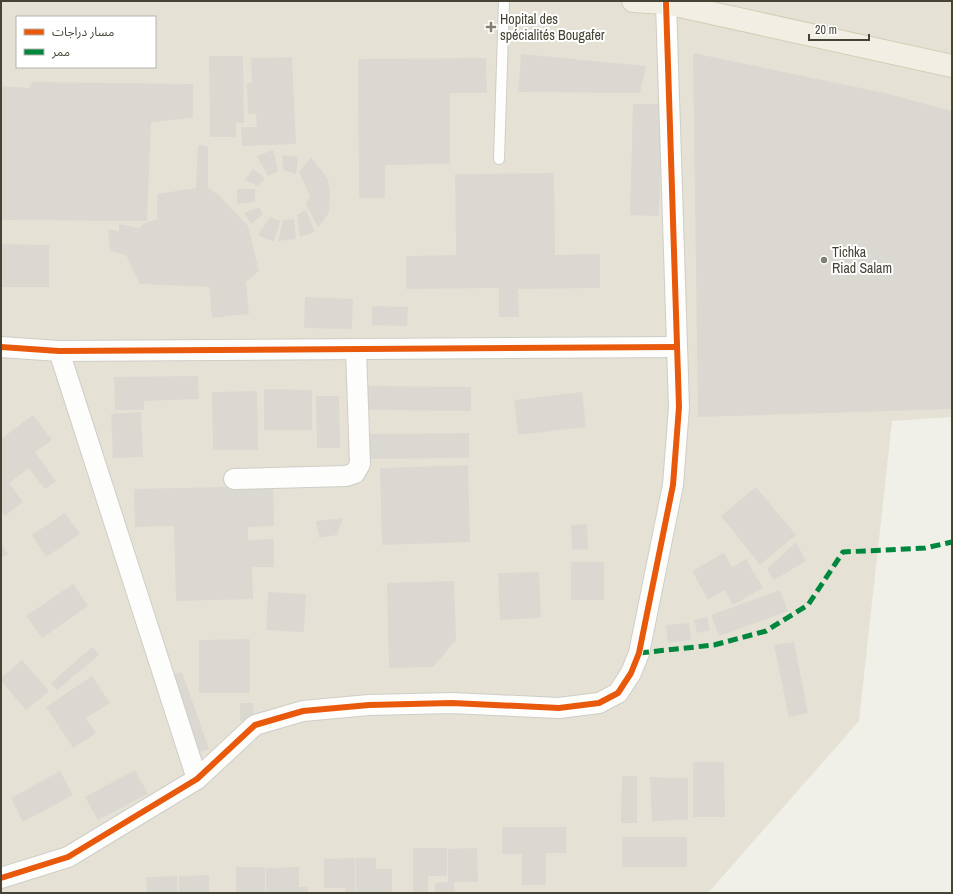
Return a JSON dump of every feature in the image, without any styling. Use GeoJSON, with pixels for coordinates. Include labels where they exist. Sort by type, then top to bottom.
{"type":"FeatureCollection","features":[{"type":"Feature","properties":{"kind":"main road"},"geometry":{"type":"LineString","coordinates":[[632,1],[666,2],[952,66]]}},
{"type":"Feature","properties":{"kind":"street"},"geometry":{"type":"LineString","coordinates":[[1,878],[68,857],[197,779],[255,725],[303,710],[369,705],[452,703],[559,708],[599,703],[618,693],[631,673],[639,653],[673,485],[679,408],[666,2]]}},
{"type":"Feature","properties":{"kind":"street"},"geometry":{"type":"LineString","coordinates":[[1,347],[59,351],[677,347]]}},
{"type":"Feature","properties":{"kind":"street"},"geometry":{"type":"LineString","coordinates":[[234,479],[346,476],[355,473],[360,464],[356,349]]}},
{"type":"Feature","properties":{"kind":"street"},"geometry":{"type":"LineString","coordinates":[[59,351],[197,779]]}},
{"type":"Feature","properties":{"kind":"lane"},"geometry":{"type":"LineString","coordinates":[[500,159],[504,1]]}},
{"type":"Feature","properties":{"kind":"shaded area"},"geometry":{"type":"Polygon","coordinates":[[[1,1],[952,1],[952,417],[892,421],[859,721],[708,893],[1,893],[1,1]]]}},
{"type":"Feature","properties":{"kind":"building","name":"Tichka Riad Salam"},"geometry":{"type":"Polygon","coordinates":[[[693,53],[885,93],[952,111],[952,409],[698,417],[693,53]]]}},
{"type":"Feature","properties":{"kind":"building"},"geometry":{"type":"Polygon","coordinates":[[[521,54],[646,66],[640,93],[518,92],[521,54]]]}},
{"type":"Feature","properties":{"kind":"building"},"geometry":{"type":"Polygon","coordinates":[[[209,56],[243,56],[244,123],[236,123],[236,137],[210,137],[209,56]]]}},
{"type":"Feature","properties":{"kind":"building"},"geometry":{"type":"Polygon","coordinates":[[[292,57],[296,144],[242,146],[241,127],[257,127],[256,113],[248,114],[247,83],[252,83],[251,58],[292,57]]]}},
{"type":"Feature","properties":{"kind":"building"},"geometry":{"type":"Polygon","coordinates":[[[486,58],[487,93],[450,93],[450,164],[385,165],[385,198],[359,198],[358,59],[486,58]]]}},
{"type":"Feature","properties":{"kind":"building"},"geometry":{"type":"Polygon","coordinates":[[[32,82],[193,84],[193,118],[151,122],[147,221],[1,220],[1,86],[29,88],[32,82]]]}},
{"type":"Feature","properties":{"kind":"building"},"geometry":{"type":"Polygon","coordinates":[[[633,104],[662,104],[659,216],[630,215],[633,104]]]}},
{"type":"Feature","properties":{"kind":"building"},"geometry":{"type":"Polygon","coordinates":[[[198,145],[208,147],[208,188],[219,195],[248,226],[259,271],[246,282],[249,314],[212,318],[209,287],[140,284],[126,255],[110,251],[108,229],[119,231],[119,224],[140,228],[143,224],[157,219],[157,194],[196,188],[198,145]]]}},
{"type":"Feature","properties":{"kind":"building"},"geometry":{"type":"Polygon","coordinates":[[[273,150],[278,171],[268,176],[257,156],[273,150]]]}},
{"type":"Feature","properties":{"kind":"building"},"geometry":{"type":"Polygon","coordinates":[[[282,155],[298,157],[296,174],[283,170],[282,155]]]}},
{"type":"Feature","properties":{"kind":"building"},"geometry":{"type":"Polygon","coordinates":[[[311,157],[328,179],[330,192],[329,213],[318,227],[306,205],[310,196],[299,172],[311,157]]]}},
{"type":"Feature","properties":{"kind":"building"},"geometry":{"type":"Polygon","coordinates":[[[253,169],[265,178],[258,186],[245,180],[253,169]]]}},
{"type":"Feature","properties":{"kind":"building"},"geometry":{"type":"Polygon","coordinates":[[[554,173],[555,255],[600,254],[600,288],[518,289],[519,317],[499,317],[499,288],[406,289],[406,256],[456,255],[455,174],[554,173]]]}},
{"type":"Feature","properties":{"kind":"building"},"geometry":{"type":"Polygon","coordinates":[[[237,189],[255,189],[255,202],[237,204],[237,189]]]}},
{"type":"Feature","properties":{"kind":"building"},"geometry":{"type":"Polygon","coordinates":[[[259,207],[263,214],[251,224],[244,213],[259,207]]]}},
{"type":"Feature","properties":{"kind":"building"},"geometry":{"type":"Polygon","coordinates":[[[306,210],[315,232],[300,237],[297,215],[306,210]]]}},
{"type":"Feature","properties":{"kind":"building"},"geometry":{"type":"Polygon","coordinates":[[[270,217],[280,221],[274,242],[258,235],[270,217]]]}},
{"type":"Feature","properties":{"kind":"building"},"geometry":{"type":"Polygon","coordinates":[[[294,219],[296,239],[278,241],[283,220],[294,219]]]}},
{"type":"Feature","properties":{"kind":"building"},"geometry":{"type":"Polygon","coordinates":[[[1,244],[49,245],[49,287],[1,287],[1,244]]]}},
{"type":"Feature","properties":{"kind":"building"},"geometry":{"type":"Polygon","coordinates":[[[305,297],[353,299],[352,329],[304,328],[305,297]]]}},
{"type":"Feature","properties":{"kind":"building"},"geometry":{"type":"Polygon","coordinates":[[[372,306],[408,307],[407,326],[372,325],[372,306]]]}},
{"type":"Feature","properties":{"kind":"building"},"geometry":{"type":"Polygon","coordinates":[[[198,376],[199,399],[144,401],[144,410],[115,410],[114,377],[198,376]]]}},
{"type":"Feature","properties":{"kind":"building"},"geometry":{"type":"Polygon","coordinates":[[[368,386],[471,387],[471,411],[368,410],[368,386]]]}},
{"type":"Feature","properties":{"kind":"building"},"geometry":{"type":"Polygon","coordinates":[[[264,389],[312,390],[312,430],[264,430],[264,389]]]}},
{"type":"Feature","properties":{"kind":"building"},"geometry":{"type":"Polygon","coordinates":[[[257,391],[258,450],[213,450],[212,392],[257,391]]]}},
{"type":"Feature","properties":{"kind":"building"},"geometry":{"type":"Polygon","coordinates":[[[582,392],[586,427],[518,435],[514,400],[582,392]]]}},
{"type":"Feature","properties":{"kind":"building"},"geometry":{"type":"Polygon","coordinates":[[[316,396],[339,396],[340,448],[317,448],[316,396]]]}},
{"type":"Feature","properties":{"kind":"building"},"geometry":{"type":"Polygon","coordinates":[[[141,412],[143,457],[113,458],[111,414],[141,412]]]}},
{"type":"Feature","properties":{"kind":"building"},"geometry":{"type":"Polygon","coordinates":[[[33,415],[52,440],[35,452],[56,481],[45,489],[29,468],[9,483],[23,502],[5,516],[1,511],[1,439],[33,415]]]}},
{"type":"Feature","properties":{"kind":"building"},"geometry":{"type":"Polygon","coordinates":[[[469,433],[469,458],[368,459],[368,434],[469,433]]]}},
{"type":"Feature","properties":{"kind":"building"},"geometry":{"type":"Polygon","coordinates":[[[468,465],[470,542],[382,545],[380,468],[468,465]]]}},
{"type":"Feature","properties":{"kind":"building"},"geometry":{"type":"Polygon","coordinates":[[[273,486],[274,526],[248,527],[248,540],[274,539],[274,567],[252,567],[253,599],[176,601],[174,526],[135,527],[134,489],[273,486]]]}},
{"type":"Feature","properties":{"kind":"building"},"geometry":{"type":"Polygon","coordinates":[[[756,487],[796,535],[760,565],[721,516],[756,487]]]}},
{"type":"Feature","properties":{"kind":"building"},"geometry":{"type":"Polygon","coordinates":[[[65,513],[80,534],[46,557],[32,535],[65,513]]]}},
{"type":"Feature","properties":{"kind":"building"},"geometry":{"type":"Polygon","coordinates":[[[343,518],[337,535],[319,538],[316,521],[343,518]]]}},
{"type":"Feature","properties":{"kind":"building"},"geometry":{"type":"Polygon","coordinates":[[[587,524],[588,549],[572,550],[571,525],[587,524]]]}},
{"type":"Feature","properties":{"kind":"building"},"geometry":{"type":"Polygon","coordinates":[[[1,542],[8,554],[1,558],[1,542]]]}},
{"type":"Feature","properties":{"kind":"building"},"geometry":{"type":"Polygon","coordinates":[[[796,542],[806,561],[774,580],[767,569],[796,542]]]}},
{"type":"Feature","properties":{"kind":"building"},"geometry":{"type":"Polygon","coordinates":[[[724,553],[732,567],[746,559],[763,588],[733,605],[725,590],[708,600],[692,571],[724,553]]]}},
{"type":"Feature","properties":{"kind":"building"},"geometry":{"type":"Polygon","coordinates":[[[571,562],[604,562],[604,600],[571,600],[571,562]]]}},
{"type":"Feature","properties":{"kind":"building"},"geometry":{"type":"Polygon","coordinates":[[[539,572],[541,618],[500,620],[498,573],[539,572]]]}},
{"type":"Feature","properties":{"kind":"building"},"geometry":{"type":"Polygon","coordinates":[[[454,581],[456,640],[433,667],[389,668],[387,583],[454,581]]]}},
{"type":"Feature","properties":{"kind":"building"},"geometry":{"type":"Polygon","coordinates":[[[73,584],[88,606],[42,638],[26,616],[73,584]]]}},
{"type":"Feature","properties":{"kind":"building"},"geometry":{"type":"Polygon","coordinates":[[[780,590],[788,611],[719,636],[711,615],[780,590]]]}},
{"type":"Feature","properties":{"kind":"building"},"geometry":{"type":"Polygon","coordinates":[[[268,592],[306,594],[304,632],[266,630],[268,592]]]}},
{"type":"Feature","properties":{"kind":"building"},"geometry":{"type":"Polygon","coordinates":[[[707,617],[710,630],[697,633],[694,620],[707,617]]]}},
{"type":"Feature","properties":{"kind":"building"},"geometry":{"type":"Polygon","coordinates":[[[689,623],[691,640],[668,643],[666,625],[689,623]]]}},
{"type":"Feature","properties":{"kind":"building"},"geometry":{"type":"Polygon","coordinates":[[[250,639],[250,693],[199,693],[199,640],[250,639]]]}},
{"type":"Feature","properties":{"kind":"building"},"geometry":{"type":"Polygon","coordinates":[[[794,642],[808,713],[789,717],[774,645],[794,642]]]}},
{"type":"Feature","properties":{"kind":"building"},"geometry":{"type":"Polygon","coordinates":[[[92,647],[99,655],[57,690],[51,683],[92,647]]]}},
{"type":"Feature","properties":{"kind":"building"},"geometry":{"type":"Polygon","coordinates":[[[22,660],[49,691],[26,710],[1,681],[1,678],[22,660]]]}},
{"type":"Feature","properties":{"kind":"building"},"geometry":{"type":"Polygon","coordinates":[[[182,672],[209,749],[197,753],[170,676],[182,672]]]}},
{"type":"Feature","properties":{"kind":"building"},"geometry":{"type":"Polygon","coordinates":[[[92,676],[110,703],[86,718],[96,733],[73,748],[46,707],[92,676]]]}},
{"type":"Feature","properties":{"kind":"building"},"geometry":{"type":"Polygon","coordinates":[[[240,703],[253,703],[254,720],[240,721],[240,703]]]}},
{"type":"Feature","properties":{"kind":"building"},"geometry":{"type":"Polygon","coordinates":[[[693,762],[724,762],[725,817],[693,817],[693,762]]]}},
{"type":"Feature","properties":{"kind":"building"},"geometry":{"type":"Polygon","coordinates":[[[135,770],[148,794],[98,820],[85,797],[135,770]]]}},
{"type":"Feature","properties":{"kind":"building"},"geometry":{"type":"Polygon","coordinates":[[[60,771],[73,795],[23,822],[11,798],[60,771]]]}},
{"type":"Feature","properties":{"kind":"building"},"geometry":{"type":"Polygon","coordinates":[[[622,776],[637,776],[637,823],[621,823],[622,776]]]}},
{"type":"Feature","properties":{"kind":"building"},"geometry":{"type":"Polygon","coordinates":[[[650,777],[688,778],[688,820],[652,821],[650,777]]]}},
{"type":"Feature","properties":{"kind":"building"},"geometry":{"type":"Polygon","coordinates":[[[502,827],[566,827],[566,853],[546,853],[546,885],[522,885],[522,854],[502,854],[502,827]]]}},
{"type":"Feature","properties":{"kind":"building"},"geometry":{"type":"Polygon","coordinates":[[[622,837],[687,837],[687,867],[622,867],[622,837]]]}},
{"type":"Feature","properties":{"kind":"building"},"geometry":{"type":"Polygon","coordinates":[[[413,848],[447,848],[447,876],[428,876],[428,893],[413,893],[413,848]]]}},
{"type":"Feature","properties":{"kind":"building"},"geometry":{"type":"Polygon","coordinates":[[[477,848],[478,882],[454,882],[455,893],[435,893],[435,883],[448,882],[448,849],[477,848]]]}},
{"type":"Feature","properties":{"kind":"building"},"geometry":{"type":"Polygon","coordinates":[[[355,858],[355,893],[345,893],[345,888],[324,888],[324,859],[355,858]]]}},
{"type":"Feature","properties":{"kind":"building"},"geometry":{"type":"Polygon","coordinates":[[[356,858],[376,858],[376,869],[392,869],[392,893],[356,893],[356,858]]]}},
{"type":"Feature","properties":{"kind":"building"},"geometry":{"type":"Polygon","coordinates":[[[236,867],[265,867],[265,893],[236,893],[236,867]]]}},
{"type":"Feature","properties":{"kind":"building"},"geometry":{"type":"Polygon","coordinates":[[[299,867],[299,887],[308,887],[308,893],[266,893],[266,868],[299,867]]]}},
{"type":"Feature","properties":{"kind":"building"},"geometry":{"type":"Polygon","coordinates":[[[209,875],[209,893],[179,893],[179,876],[209,875]]]}},
{"type":"Feature","properties":{"kind":"building"},"geometry":{"type":"Polygon","coordinates":[[[177,876],[178,893],[147,893],[146,877],[177,876]]]}},
{"type":"Feature","properties":{"kind":"marked path"},"geometry":{"type":"LineString","coordinates":[[639,653],[714,645],[766,631],[808,605],[843,552],[925,548],[952,542]]}},
{"type":"Feature","properties":{"kind":"cycle path"},"geometry":{"type":"LineString","coordinates":[[1,878],[68,857],[197,779],[255,725],[303,711],[369,705],[452,703],[559,708],[599,703],[618,693],[631,673],[639,653],[673,485],[679,407],[666,3]]}},
{"type":"Feature","properties":{"kind":"cycle path"},"geometry":{"type":"LineString","coordinates":[[1,347],[59,351],[677,347]]}},
{"type":"Feature","properties":{"kind":"place","name":"Hopital des spécialités Bougafer"},"geometry":{"type":"Point","coordinates":[491,27]}},
{"type":"Feature","properties":{"kind":"place","name":"Tichka Riad Salam"},"geometry":{"type":"Point","coordinates":[824,260]}}]}
